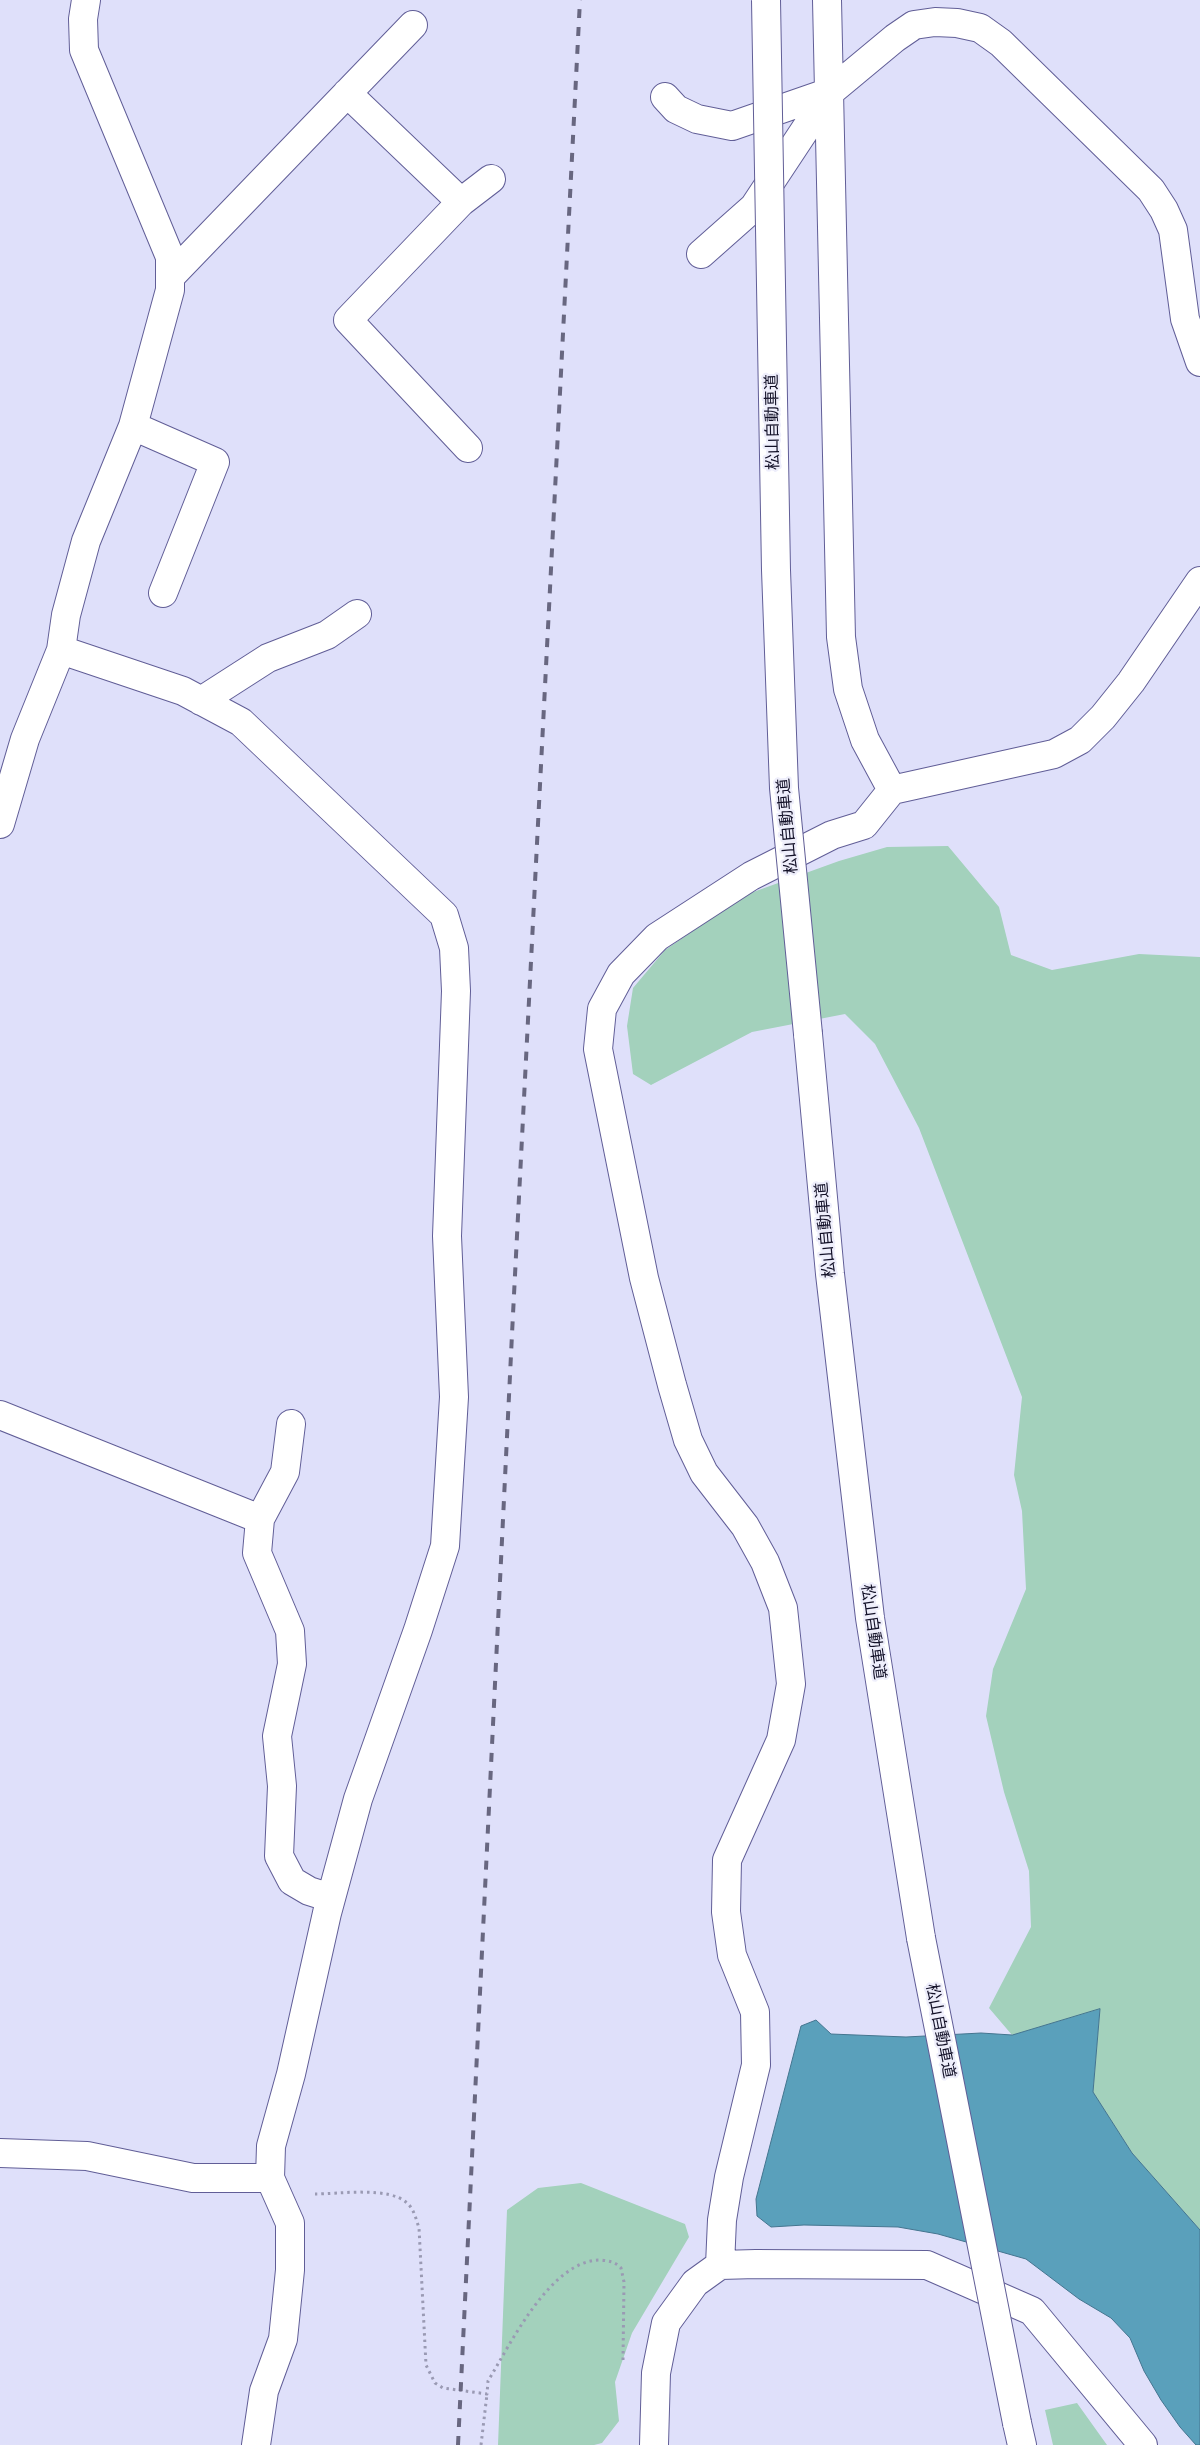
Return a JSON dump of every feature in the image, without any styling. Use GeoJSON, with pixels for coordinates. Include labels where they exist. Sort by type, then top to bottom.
{"type":"FeatureCollection","features":[{"type":"Feature","properties":{"kind":"main road"},"geometry":{"type":"LineString","coordinates":[[0,824],[25,739],[61,650],[66,615],[86,541],[133,426],[170,290],[170,257],[84,50],[83,20],[86,0]]}},
{"type":"Feature","properties":{"kind":"main road","name":"松山自動車道"},"geometry":{"type":"LineString","coordinates":[[766,0],[776,570],[784,788],[830,1274],[870,1618],[921,1938],[1020,2434]]}},
{"type":"Feature","properties":{"kind":"main road"},"geometry":{"type":"LineString","coordinates":[[827,0],[841,638],[848,689],[865,740],[892,790]]}},
{"type":"Feature","properties":{"kind":"main road"},"geometry":{"type":"LineString","coordinates":[[701,254],[754,207],[830,92],[895,38],[914,25],[935,22],[957,23],[980,28],[1001,43],[1151,190],[1164,210],[1172,230],[1185,319],[1200,362]]}},
{"type":"Feature","properties":{"kind":"main road"},"geometry":{"type":"LineString","coordinates":[[170,277],[413,25]]}},
{"type":"Feature","properties":{"kind":"main road"},"geometry":{"type":"LineString","coordinates":[[665,97],[676,110],[697,119],[732,126],[830,92]]}},
{"type":"Feature","properties":{"kind":"main road"},"geometry":{"type":"LineString","coordinates":[[347,93],[460,202]]}},
{"type":"Feature","properties":{"kind":"main road"},"geometry":{"type":"LineString","coordinates":[[468,448],[348,320],[460,202],[491,179]]}},
{"type":"Feature","properties":{"kind":"main road"},"geometry":{"type":"LineString","coordinates":[[133,426],[215,462],[163,593]]}},
{"type":"Feature","properties":{"kind":"main road"},"geometry":{"type":"LineString","coordinates":[[720,2265],[722,2220],[756,2065],[755,2012],[732,1955],[726,1912],[727,1860],[781,1740],[791,1684],[783,1608],[765,1562],[745,1526],[704,1473],[688,1440],[672,1384],[644,1278],[598,1049],[602,1009],[621,974],[657,937],[751,876],[832,835],[864,825],[892,790],[1054,754],[1080,740],[1103,717],[1131,682],[1200,581]]}},
{"type":"Feature","properties":{"kind":"main road"},"geometry":{"type":"LineString","coordinates":[[201,701],[268,658],[327,635],[357,614]]}},
{"type":"Feature","properties":{"kind":"main road"},"geometry":{"type":"LineString","coordinates":[[61,650],[183,691],[241,722],[444,915],[454,948],[456,991],[447,1236],[454,1397],[445,1546],[418,1630],[358,1798],[331,1898],[291,2074],[271,2146],[270,2178],[290,2223],[290,2270],[283,2338],[264,2391],[256,2445]]}},
{"type":"Feature","properties":{"kind":"main road"},"geometry":{"type":"LineString","coordinates":[[0,1415],[260,1519]]}},
{"type":"Feature","properties":{"kind":"main road"},"geometry":{"type":"LineString","coordinates":[[291,1424],[285,1472],[260,1519],[257,1553],[290,1631],[292,1664],[277,1736],[282,1786],[279,1856],[292,1881],[309,1891],[331,1898]]}},
{"type":"Feature","properties":{"kind":"main road"},"geometry":{"type":"LineString","coordinates":[[0,2153],[87,2156],[193,2178],[270,2178]]}},
{"type":"Feature","properties":{"kind":"main road"},"geometry":{"type":"LineString","coordinates":[[654,2445],[656,2373],[666,2323],[695,2283],[720,2265],[927,2265],[1032,2311],[1143,2445]]}},
{"type":"Feature","properties":{"kind":"path"},"geometry":{"type":"LineString","coordinates":[[270,2178],[307,2195],[372,2193],[389,2195],[406,2202],[416,2217],[419,2228],[426,2366],[435,2383],[443,2388],[486,2394]]}},
{"type":"Feature","properties":{"kind":"path"},"geometry":{"type":"LineString","coordinates":[[481,2445],[488,2381],[530,2312],[543,2296],[571,2270],[582,2264],[600,2260],[617,2264],[621,2268],[624,2282],[622,2351],[628,2377],[640,2387],[655,2390]]}},
{"type":"Feature","properties":{"kind":"green space"},"geometry":{"type":"Polygon","coordinates":[[[948,846],[999,907],[1011,955],[1052,970],[1139,954],[1200,957],[1200,2230],[1132,2153],[1093,2092],[1100,2010],[1012,2035],[989,2008],[1031,1927],[1029,1871],[1004,1792],[986,1716],[993,1669],[1026,1589],[1022,1511],[1014,1475],[1022,1397],[919,1128],[875,1044],[845,1014],[752,1032],[651,1085],[633,1074],[627,1026],[633,988],[665,950],[745,895],[839,861],[887,847],[948,846]]]}},
{"type":"Feature","properties":{"kind":"green space"},"geometry":{"type":"Polygon","coordinates":[[[581,2183],[685,2224],[689,2237],[632,2333],[615,2382],[619,2421],[602,2443],[594,2445],[498,2445],[507,2210],[538,2188],[581,2183]]]}},
{"type":"Feature","properties":{"kind":"green space"},"geometry":{"type":"Polygon","coordinates":[[[1077,2403],[1107,2445],[1053,2445],[1045,2410],[1077,2403]]]}},
{"type":"Feature","properties":{"kind":"water"},"geometry":{"type":"Polygon","coordinates":[[[1100,2009],[1093,2092],[1132,2153],[1200,2230],[1200,2445],[1196,2445],[1180,2427],[1161,2400],[1144,2371],[1130,2338],[1111,2318],[1079,2299],[1026,2259],[938,2234],[898,2227],[804,2225],[771,2227],[757,2216],[756,2199],[801,2026],[816,2020],[831,2034],[906,2037],[981,2033],[1012,2035],[1100,2009]]]}},
{"type":"Feature","properties":{"kind":"railway"},"geometry":{"type":"LineString","coordinates":[[458,2445],[580,0]]}}]}
